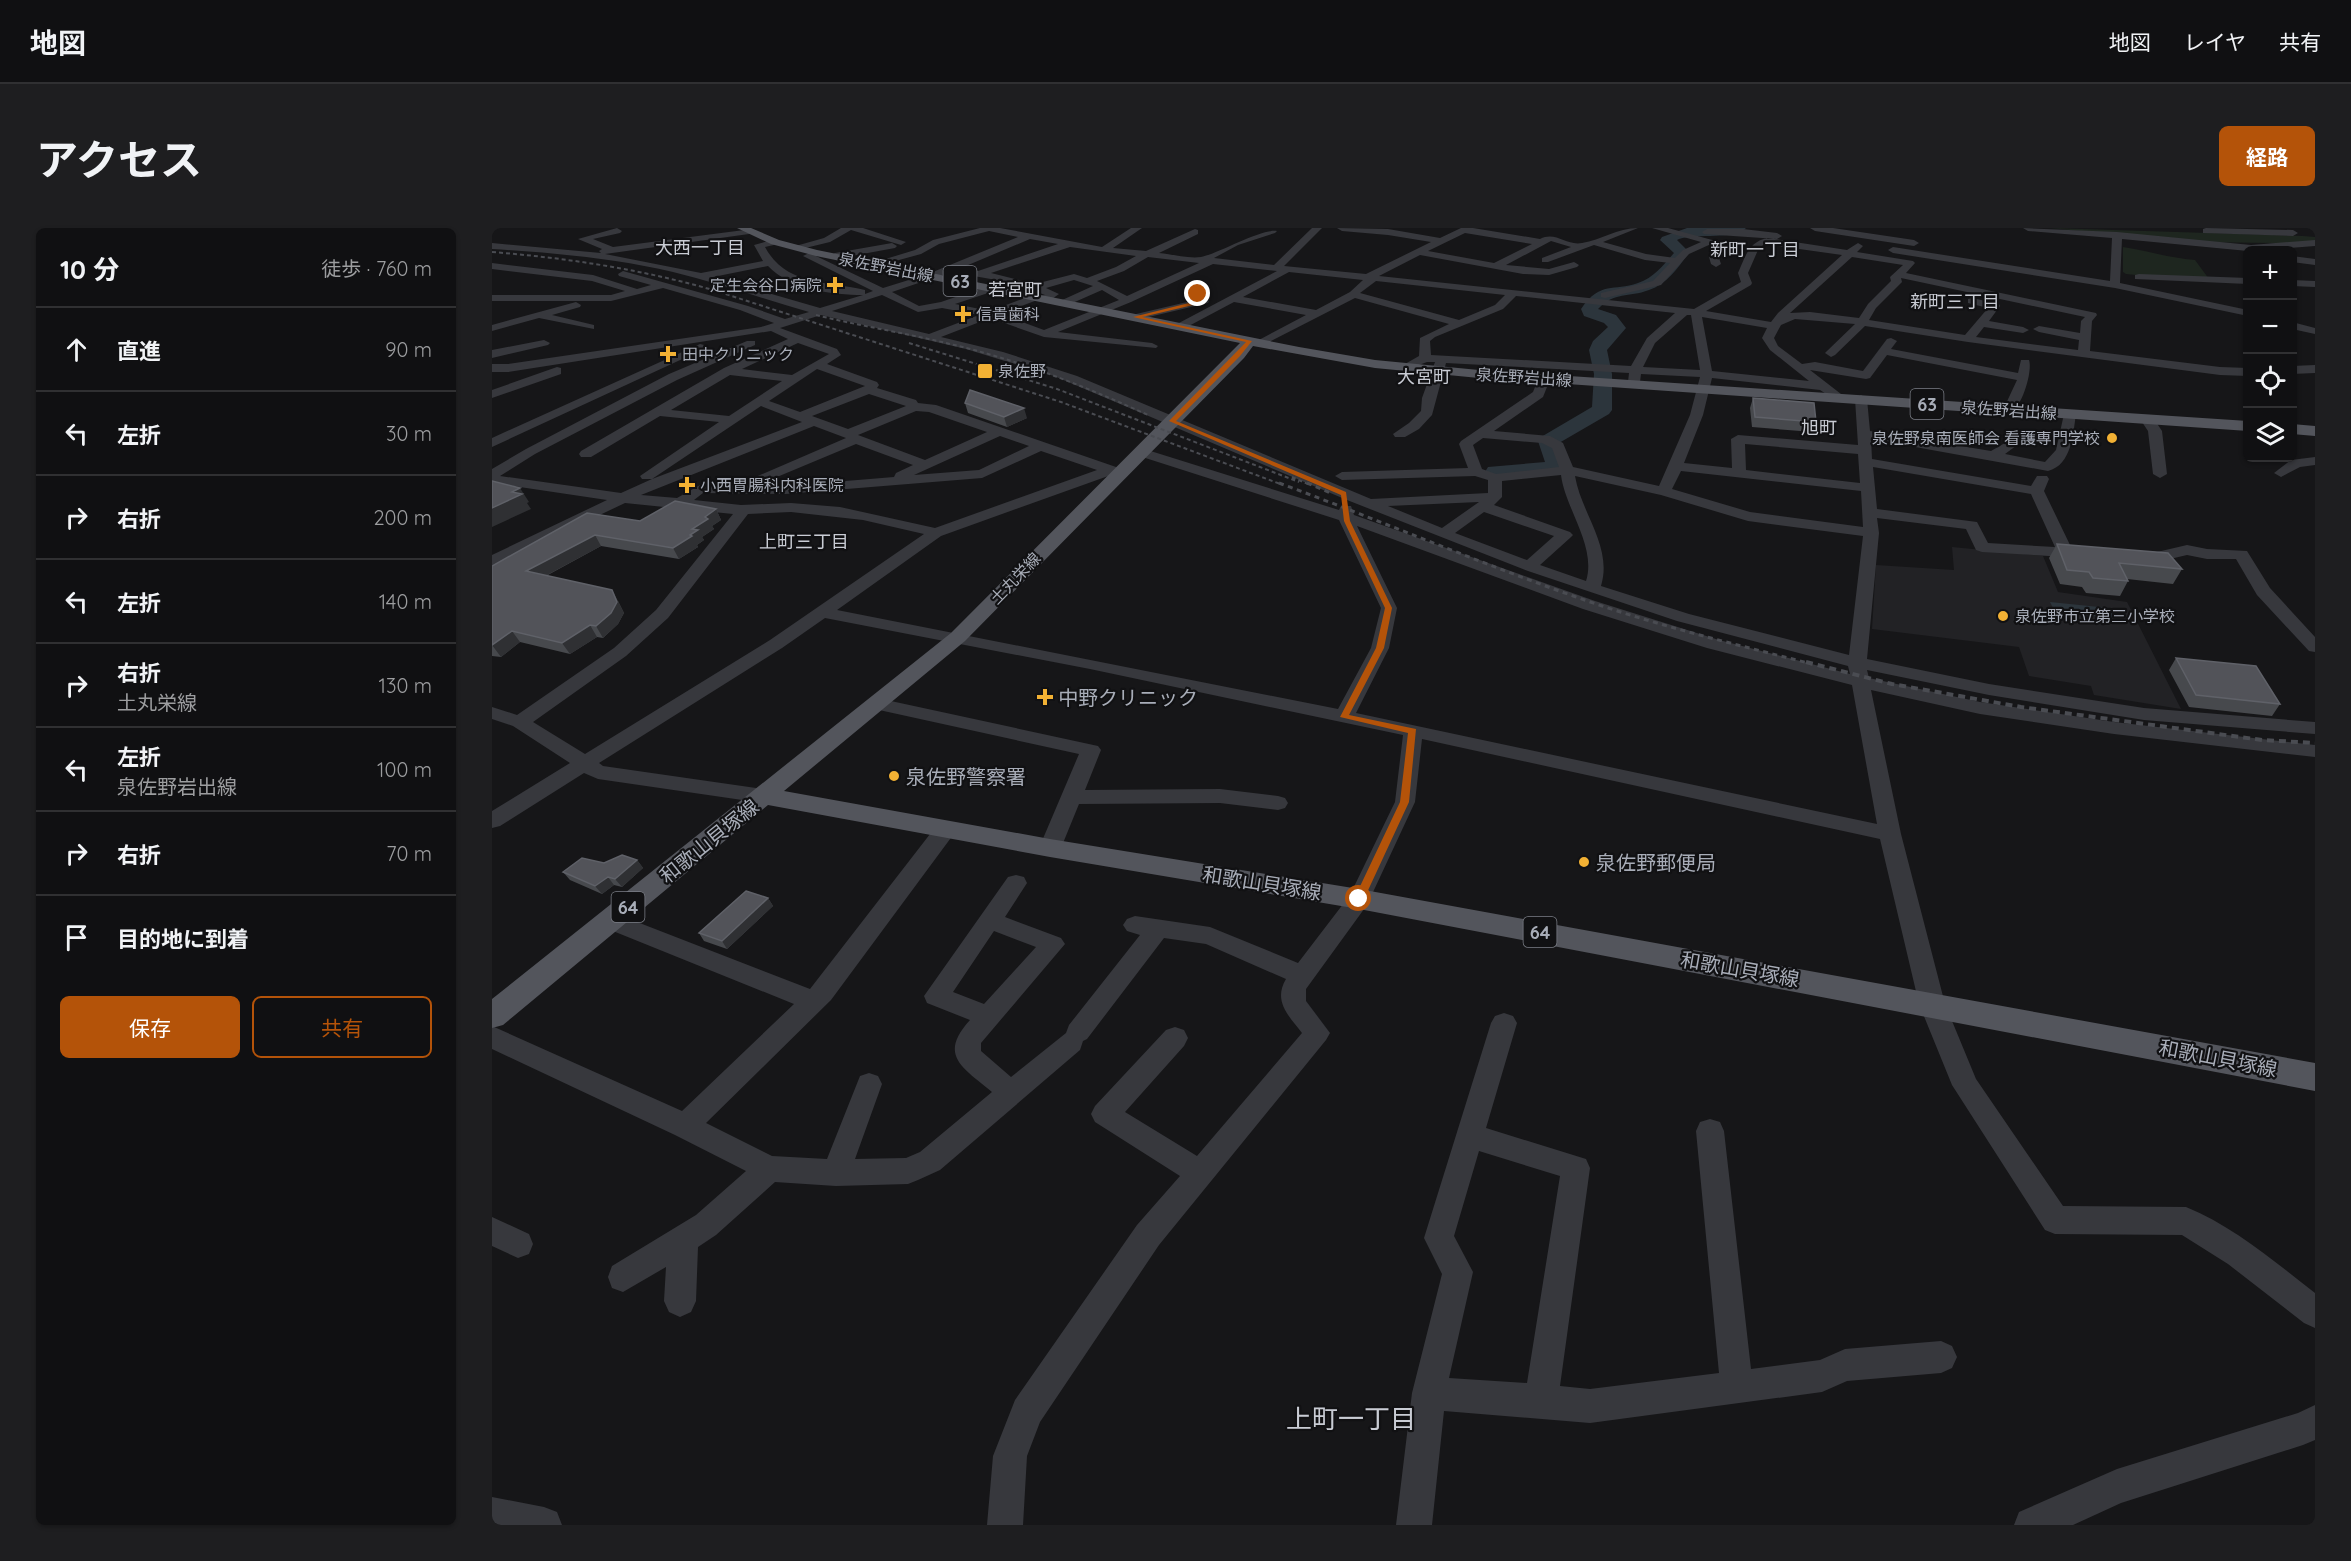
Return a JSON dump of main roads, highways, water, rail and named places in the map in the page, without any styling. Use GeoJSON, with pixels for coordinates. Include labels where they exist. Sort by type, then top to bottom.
{"type":"FeatureCollection","features":[{"type":"Feature","properties":{"kind":"main road","name":"泉佐野岩出線"},"geometry":{"type":"LineString","coordinates":[[745,230],[795,247],[807,260],[835,256],[994,288],[1040,294],[1064,303],[1365,363],[1410,368],[1441,364],[1541,378],[1602,375],[1705,381],[1861,399],[2243,426]]}},
{"type":"Feature","properties":{"kind":"main road","name":"土丸栄線"},"geometry":{"type":"LineString","coordinates":[[763,796],[958,637],[1115,471],[1141,452],[1255,342]]}},
{"type":"Feature","properties":{"kind":"main road"},"geometry":{"type":"LineString","coordinates":[[2297,429],[2315,431]]}},
{"type":"Feature","properties":{"kind":"main road","name":"和歌山貝塚線"},"geometry":{"type":"LineString","coordinates":[[492,1016],[763,796],[945,830],[1359,899],[2315,1077]]}},
{"type":"Feature","properties":{"kind":"waterway"},"geometry":{"type":"LineString","coordinates":[[1496,472],[1557,466],[1548,441],[1602,410],[1603,374],[1598,350],[1599,345],[1617,328],[1610,319],[1590,312],[1589,309],[1606,294],[1643,287],[1656,280],[1682,252],[1667,240],[1674,236],[1690,232],[1739,228]]}},
{"type":"Feature","properties":{"kind":"railway"},"geometry":{"type":"LineString","coordinates":[[492,252],[603,265],[713,290],[1061,402],[1283,485]]}},
{"type":"Feature","properties":{"kind":"railway"},"geometry":{"type":"LineString","coordinates":[[816,315],[976,350],[1075,384],[1148,415]]}},
{"type":"Feature","properties":{"kind":"railway"},"geometry":{"type":"LineString","coordinates":[[909,343],[1057,389],[1299,482]]}},
{"type":"Feature","properties":{"kind":"railway"},"geometry":{"type":"LineString","coordinates":[[1292,477],[1310,485]]}},
{"type":"Feature","properties":{"kind":"railway"},"geometry":{"type":"LineString","coordinates":[[1279,483],[1602,606],[1680,630],[1812,664]]}},
{"type":"Feature","properties":{"kind":"railway"},"geometry":{"type":"LineString","coordinates":[[1307,483],[1333,494]]}},
{"type":"Feature","properties":{"kind":"railway"},"geometry":{"type":"LineString","coordinates":[[1806,662],[1892,684],[2021,707],[2262,740],[2315,743]]}},
{"type":"Feature","properties":{"kind":"place","name":"定生会谷口病院"},"geometry":{"type":"Point","coordinates":[835,285]}},
{"type":"Feature","properties":{"kind":"place","name":"信貴歯科"},"geometry":{"type":"Point","coordinates":[963,314]}},
{"type":"Feature","properties":{"kind":"place","name":"田中クリニック"},"geometry":{"type":"Point","coordinates":[668,354]}},
{"type":"Feature","properties":{"kind":"place","name":"泉佐野"},"geometry":{"type":"Point","coordinates":[985,371]}},
{"type":"Feature","properties":{"kind":"place","name":"泉佐野泉南医師会 看護専門学校"},"geometry":{"type":"Point","coordinates":[2112,438]}},
{"type":"Feature","properties":{"kind":"place","name":"小西胃腸科内科医院"},"geometry":{"type":"Point","coordinates":[687,485]}},
{"type":"Feature","properties":{"kind":"place","name":"泉佐野市立第三小学校"},"geometry":{"type":"Point","coordinates":[2003,616]}},
{"type":"Feature","properties":{"kind":"place","name":"中野クリニック"},"geometry":{"type":"Point","coordinates":[1045,697]}},
{"type":"Feature","properties":{"kind":"place","name":"泉佐野警察署"},"geometry":{"type":"Point","coordinates":[894,776]}},
{"type":"Feature","properties":{"kind":"place","name":"泉佐野郵便局"},"geometry":{"type":"Point","coordinates":[1584,862]}},
{"type":"Feature","properties":{"kind":"district","name":"大西一丁目"},"geometry":{"type":"Point","coordinates":[700,247]}},
{"type":"Feature","properties":{"kind":"district","name":"新町一丁目"},"geometry":{"type":"Point","coordinates":[1755,249]}},
{"type":"Feature","properties":{"kind":"district","name":"若宮町"},"geometry":{"type":"Point","coordinates":[1015,289]}},
{"type":"Feature","properties":{"kind":"district","name":"新町三丁目"},"geometry":{"type":"Point","coordinates":[1955,301]}},
{"type":"Feature","properties":{"kind":"district","name":"大宮町"},"geometry":{"type":"Point","coordinates":[1424,376]}},
{"type":"Feature","properties":{"kind":"district","name":"旭町"},"geometry":{"type":"Point","coordinates":[1819,427]}},
{"type":"Feature","properties":{"kind":"district","name":"上町三丁目"},"geometry":{"type":"Point","coordinates":[804,541]}},
{"type":"Feature","properties":{"kind":"district","name":"上町一丁目"},"geometry":{"type":"Point","coordinates":[1351,1418]}}]}
